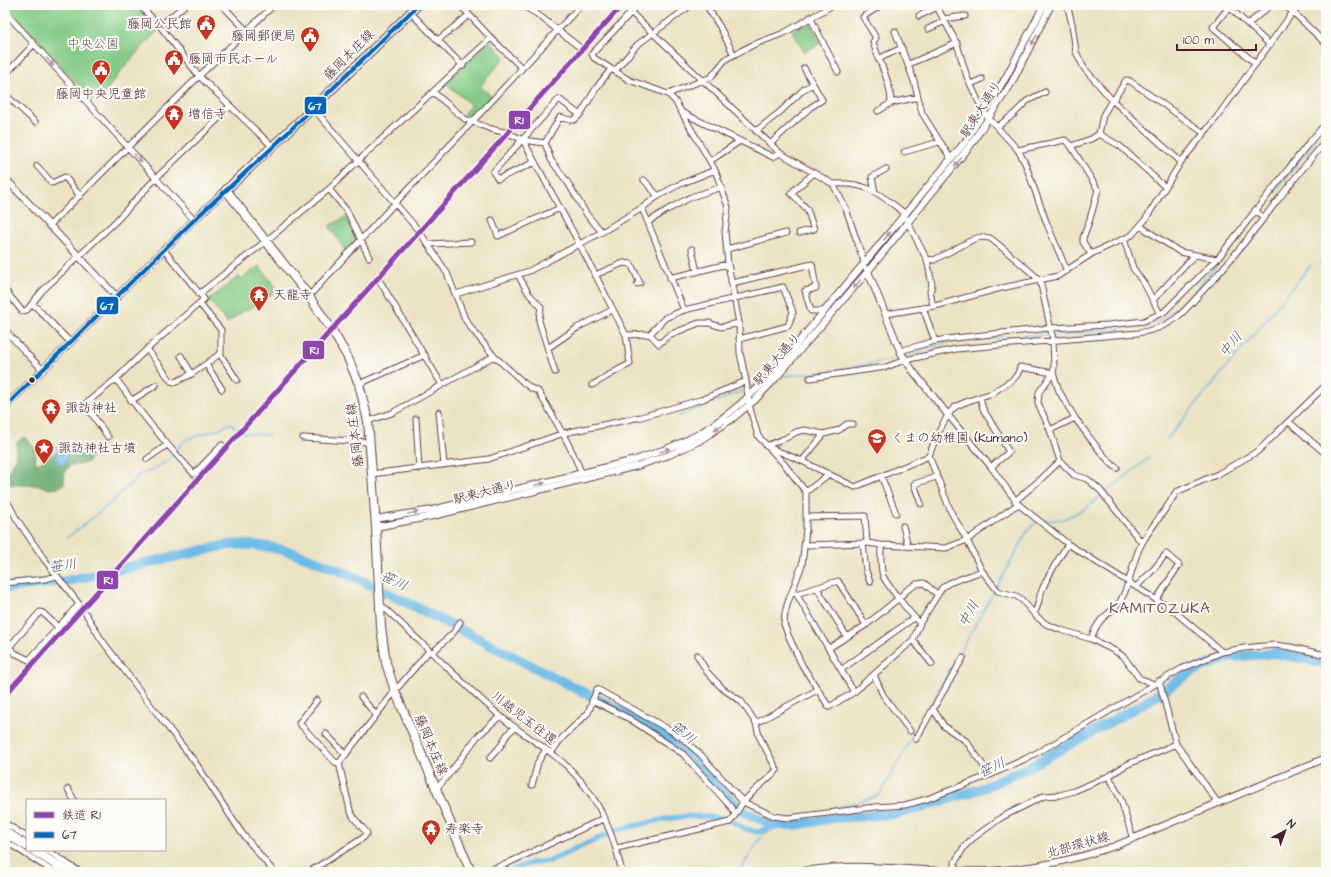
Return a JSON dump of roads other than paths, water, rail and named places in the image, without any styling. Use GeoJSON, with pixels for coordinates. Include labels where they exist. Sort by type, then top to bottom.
{"type":"FeatureCollection","features":[{"type":"Feature","properties":{"kind":"highway"},"geometry":{"type":"LineString","coordinates":[[5,832],[26,845]]}},
{"type":"Feature","properties":{"kind":"highway"},"geometry":{"type":"LineString","coordinates":[[35,851],[68,872]]}},
{"type":"Feature","properties":{"kind":"main road","name":"藤岡本庄線"},"geometry":{"type":"LineString","coordinates":[[418,5],[273,147],[226,190],[308,297],[342,347],[359,384],[364,399],[368,421],[384,651],[395,691],[470,872]]}},
{"type":"Feature","properties":{"kind":"street"},"geometry":{"type":"LineString","coordinates":[[139,5],[160,26],[199,76],[273,147]]}},
{"type":"Feature","properties":{"kind":"street"},"geometry":{"type":"LineString","coordinates":[[160,26],[185,5]]}},
{"type":"Feature","properties":{"kind":"street"},"geometry":{"type":"LineString","coordinates":[[222,5],[246,30]]}},
{"type":"Feature","properties":{"kind":"street"},"geometry":{"type":"LineString","coordinates":[[49,226],[199,76],[274,5]]}},
{"type":"Feature","properties":{"kind":"street"},"geometry":{"type":"LineString","coordinates":[[460,5],[522,68]]}},
{"type":"Feature","properties":{"kind":"street"},"geometry":{"type":"LineString","coordinates":[[522,5],[537,14],[578,46]]}},
{"type":"Feature","properties":{"kind":"street"},"geometry":{"type":"LineString","coordinates":[[308,297],[581,5]]}},
{"type":"Feature","properties":{"kind":"street"},"geometry":{"type":"LineString","coordinates":[[623,5],[654,32],[780,153],[833,184],[846,209],[864,262],[905,360],[991,467],[1016,503],[1068,544],[1174,611],[1222,652]]}},
{"type":"Feature","properties":{"kind":"street"},"geometry":{"type":"LineString","coordinates":[[638,5],[592,54],[594,58],[613,70],[642,86],[668,94],[675,101],[715,170],[722,188],[728,206],[725,232],[728,264],[739,323],[740,353],[749,405],[758,436],[785,465],[806,492],[807,517],[805,545],[802,565],[791,593],[784,618],[786,629],[802,665],[829,707],[854,692],[913,640],[920,623],[942,588],[949,583],[982,571]]}},
{"type":"Feature","properties":{"kind":"street"},"geometry":{"type":"LineString","coordinates":[[706,5],[734,55]]}},
{"type":"Feature","properties":{"kind":"street"},"geometry":{"type":"LineString","coordinates":[[668,94],[711,77],[725,60],[754,44],[784,33],[833,5]]}},
{"type":"Feature","properties":{"kind":"street"},"geometry":{"type":"LineString","coordinates":[[881,5],[863,17],[876,38],[874,42],[878,59],[892,94],[891,103]]}},
{"type":"Feature","properties":{"kind":"street","name":"駅東大通り"},"geometry":{"type":"LineString","coordinates":[[375,523],[636,460],[667,449],[696,436],[728,414],[771,375],[965,142],[1023,47],[1044,5]]}},
{"type":"Feature","properties":{"kind":"street","name":"駅東大通り"},"geometry":{"type":"LineString","coordinates":[[375,523],[433,516],[637,466],[670,455],[699,441],[732,419],[756,400],[775,379],[868,272],[970,146],[1011,84],[1051,5]]}},
{"type":"Feature","properties":{"kind":"street"},"geometry":{"type":"LineString","coordinates":[[1065,5],[1068,8],[1072,24],[1076,52],[1084,68],[1113,101],[1181,162]]}},
{"type":"Feature","properties":{"kind":"street"},"geometry":{"type":"LineString","coordinates":[[1248,24],[1271,5]]}},
{"type":"Feature","properties":{"kind":"street"},"geometry":{"type":"LineString","coordinates":[[1283,5],[1293,12],[1326,44]]}},
{"type":"Feature","properties":{"kind":"street"},"geometry":{"type":"LineString","coordinates":[[886,314],[933,306],[997,289],[1058,276],[1091,254],[1132,235],[1145,220],[1181,162],[1256,64],[1298,5]]}},
{"type":"Feature","properties":{"kind":"street"},"geometry":{"type":"LineString","coordinates":[[919,16],[937,6],[957,43],[964,62],[967,77],[984,112],[1018,150],[1025,163],[1047,224],[1067,271]]}},
{"type":"Feature","properties":{"kind":"street"},"geometry":{"type":"LineString","coordinates":[[1256,64],[1213,27],[1228,6],[1270,45]]}},
{"type":"Feature","properties":{"kind":"street"},"geometry":{"type":"LineString","coordinates":[[602,232],[587,214],[568,183],[551,160],[545,143],[560,117],[574,120],[580,115],[597,87],[637,45],[687,8]]}},
{"type":"Feature","properties":{"kind":"street"},"geometry":{"type":"LineString","coordinates":[[5,12],[194,220]]}},
{"type":"Feature","properties":{"kind":"street"},"geometry":{"type":"LineString","coordinates":[[410,12],[463,66]]}},
{"type":"Feature","properties":{"kind":"street"},"geometry":{"type":"LineString","coordinates":[[438,40],[469,15]]}},
{"type":"Feature","properties":{"kind":"street"},"geometry":{"type":"LineString","coordinates":[[928,29],[944,20],[964,16]]}},
{"type":"Feature","properties":{"kind":"street"},"geometry":{"type":"LineString","coordinates":[[810,17],[838,72]]}},
{"type":"Feature","properties":{"kind":"street"},"geometry":{"type":"LineString","coordinates":[[895,31],[914,81],[922,113],[951,159]]}},
{"type":"Feature","properties":{"kind":"street"},"geometry":{"type":"LineString","coordinates":[[199,294],[329,189],[463,66],[491,38]]}},
{"type":"Feature","properties":{"kind":"street"},"geometry":{"type":"LineString","coordinates":[[908,64],[957,43]]}},
{"type":"Feature","properties":{"kind":"street"},"geometry":{"type":"LineString","coordinates":[[5,76],[34,44]]}},
{"type":"Feature","properties":{"kind":"street"},"geometry":{"type":"LineString","coordinates":[[878,59],[902,48]]}},
{"type":"Feature","properties":{"kind":"street"},"geometry":{"type":"LineString","coordinates":[[770,144],[822,100],[804,68]]}},
{"type":"Feature","properties":{"kind":"street"},"geometry":{"type":"LineString","coordinates":[[971,84],[982,79]]}},
{"type":"Feature","properties":{"kind":"street"},"geometry":{"type":"LineString","coordinates":[[1071,146],[1091,139],[1099,134],[1103,115],[1126,80],[1130,81],[1204,133]]}},
{"type":"Feature","properties":{"kind":"street"},"geometry":{"type":"LineString","coordinates":[[756,130],[780,112],[804,89],[813,84]]}},
{"type":"Feature","properties":{"kind":"street"},"geometry":{"type":"LineString","coordinates":[[434,92],[465,118],[491,129],[508,133],[523,140],[545,143]]}},
{"type":"Feature","properties":{"kind":"street"},"geometry":{"type":"LineString","coordinates":[[997,127],[1014,114],[1028,100],[1045,92]]}},
{"type":"Feature","properties":{"kind":"street"},"geometry":{"type":"LineString","coordinates":[[5,94],[35,122]]}},
{"type":"Feature","properties":{"kind":"street"},"geometry":{"type":"LineString","coordinates":[[878,111],[891,103],[918,97]]}},
{"type":"Feature","properties":{"kind":"street"},"geometry":{"type":"LineString","coordinates":[[536,162],[498,179],[493,172],[560,99],[580,115]]}},
{"type":"Feature","properties":{"kind":"street"},"geometry":{"type":"LineString","coordinates":[[5,290],[22,311],[27,310],[42,291],[116,221],[156,178],[230,106]]}},
{"type":"Feature","properties":{"kind":"street"},"geometry":{"type":"LineString","coordinates":[[313,108],[359,160],[429,244],[447,273],[465,319],[494,356],[523,382],[532,389],[538,391],[564,433],[582,474]]}},
{"type":"Feature","properties":{"kind":"street"},"geometry":{"type":"LineString","coordinates":[[682,112],[773,157],[780,153]]}},
{"type":"Feature","properties":{"kind":"street"},"geometry":{"type":"LineString","coordinates":[[901,352],[935,341],[983,334],[1144,321],[1164,312],[1218,258],[1326,123]]}},
{"type":"Feature","properties":{"kind":"street"},"geometry":{"type":"LineString","coordinates":[[1099,134],[1120,146],[1165,187]]}},
{"type":"Feature","properties":{"kind":"street"},"geometry":{"type":"LineString","coordinates":[[523,140],[580,245],[626,335],[630,364],[592,385]]}},
{"type":"Feature","properties":{"kind":"street"},"geometry":{"type":"LineString","coordinates":[[1018,150],[1065,140],[1071,146],[1098,190],[1083,238],[1083,242],[1091,254]]}},
{"type":"Feature","properties":{"kind":"street"},"geometry":{"type":"LineString","coordinates":[[710,161],[740,141]]}},
{"type":"Feature","properties":{"kind":"street"},"geometry":{"type":"LineString","coordinates":[[810,378],[886,366],[905,360],[956,349],[1138,334],[1163,326],[1189,306],[1227,264],[1326,141]]}},
{"type":"Feature","properties":{"kind":"street"},"geometry":{"type":"LineString","coordinates":[[904,152],[939,142]]}},
{"type":"Feature","properties":{"kind":"street"},"geometry":{"type":"LineString","coordinates":[[36,166],[52,183],[65,177],[80,196]]}},
{"type":"Feature","properties":{"kind":"street"},"geometry":{"type":"LineString","coordinates":[[875,192],[872,177],[886,169]]}},
{"type":"Feature","properties":{"kind":"street"},"geometry":{"type":"LineString","coordinates":[[456,294],[529,271],[580,245],[642,208],[658,196],[715,170]]}},
{"type":"Feature","properties":{"kind":"street"},"geometry":{"type":"LineString","coordinates":[[799,233],[814,229],[807,209],[791,193],[814,172]]}},
{"type":"Feature","properties":{"kind":"street"},"geometry":{"type":"LineString","coordinates":[[644,180],[658,196]]}},
{"type":"Feature","properties":{"kind":"street"},"geometry":{"type":"LineString","coordinates":[[7,183],[117,296]]}},
{"type":"Feature","properties":{"kind":"street"},"geometry":{"type":"LineString","coordinates":[[833,184],[849,183],[869,188],[881,195],[905,215],[927,259],[932,285],[930,292],[933,306]]}},
{"type":"Feature","properties":{"kind":"street"},"geometry":{"type":"LineString","coordinates":[[648,222],[691,197],[722,188]]}},
{"type":"Feature","properties":{"kind":"street"},"geometry":{"type":"LineString","coordinates":[[329,189],[347,211],[369,257]]}},
{"type":"Feature","properties":{"kind":"street"},"geometry":{"type":"LineString","coordinates":[[5,407],[226,190]]}},
{"type":"Feature","properties":{"kind":"street"},"geometry":{"type":"LineString","coordinates":[[492,220],[498,236],[560,208]]}},
{"type":"Feature","properties":{"kind":"street"},"geometry":{"type":"LineString","coordinates":[[642,208],[684,310]]}},
{"type":"Feature","properties":{"kind":"street"},"geometry":{"type":"LineString","coordinates":[[1255,210],[1264,218]]}},
{"type":"Feature","properties":{"kind":"street"},"geometry":{"type":"LineString","coordinates":[[1140,226],[1180,252],[1218,258],[1227,264]]}},
{"type":"Feature","properties":{"kind":"street"},"geometry":{"type":"LineString","coordinates":[[727,248],[786,233]]}},
{"type":"Feature","properties":{"kind":"street"},"geometry":{"type":"LineString","coordinates":[[927,259],[934,260],[974,239],[981,237],[990,238],[1040,280],[1053,340],[1053,373],[1059,391],[1075,418],[1103,454],[1114,466],[1118,468]]}},
{"type":"Feature","properties":{"kind":"street"},"geometry":{"type":"LineString","coordinates":[[1124,239],[1132,268],[1145,285],[1160,314]]}},
{"type":"Feature","properties":{"kind":"street"},"geometry":{"type":"LineString","coordinates":[[429,244],[471,242]]}},
{"type":"Feature","properties":{"kind":"street"},"geometry":{"type":"LineString","coordinates":[[692,249],[697,272]]}},
{"type":"Feature","properties":{"kind":"street"},"geometry":{"type":"LineString","coordinates":[[108,437],[85,404],[116,379],[147,349],[204,299],[164,250]]}},
{"type":"Feature","properties":{"kind":"street"},"geometry":{"type":"LineString","coordinates":[[1153,300],[1195,255]]}},
{"type":"Feature","properties":{"kind":"street"},"geometry":{"type":"LineString","coordinates":[[595,276],[623,263],[631,264],[640,283],[637,284]]}},
{"type":"Feature","properties":{"kind":"street"},"geometry":{"type":"LineString","coordinates":[[670,278],[728,264]]}},
{"type":"Feature","properties":{"kind":"street"},"geometry":{"type":"LineString","coordinates":[[732,283],[812,264],[816,288],[805,291],[811,311],[825,310]]}},
{"type":"Feature","properties":{"kind":"street"},"geometry":{"type":"LineString","coordinates":[[518,275],[530,294],[541,307],[539,321],[555,372]]}},
{"type":"Feature","properties":{"kind":"street"},"geometry":{"type":"LineString","coordinates":[[381,283],[442,385]]}},
{"type":"Feature","properties":{"kind":"street"},"geometry":{"type":"LineString","coordinates":[[626,335],[650,334],[665,318],[684,310],[734,297],[783,287],[793,312],[788,326],[740,339]]}},
{"type":"Feature","properties":{"kind":"street"},"geometry":{"type":"LineString","coordinates":[[33,304],[70,342]]}},
{"type":"Feature","properties":{"kind":"street"},"geometry":{"type":"LineString","coordinates":[[147,349],[171,381],[175,382],[192,374],[220,354],[222,347],[221,330],[199,304]]}},
{"type":"Feature","properties":{"kind":"street"},"geometry":{"type":"LineString","coordinates":[[923,308],[935,341]]}},
{"type":"Feature","properties":{"kind":"street"},"geometry":{"type":"LineString","coordinates":[[548,348],[577,328],[612,310]]}},
{"type":"Feature","properties":{"kind":"street"},"geometry":{"type":"LineString","coordinates":[[650,334],[659,344],[669,335],[699,323],[709,323],[721,327],[739,323]]}},
{"type":"Feature","properties":{"kind":"street"},"geometry":{"type":"LineString","coordinates":[[5,330],[43,370]]}},
{"type":"Feature","properties":{"kind":"street"},"geometry":{"type":"LineString","coordinates":[[220,354],[237,380]]}},
{"type":"Feature","properties":{"kind":"street"},"geometry":{"type":"LineString","coordinates":[[359,384],[425,355]]}},
{"type":"Feature","properties":{"kind":"street"},"geometry":{"type":"LineString","coordinates":[[181,356],[192,374]]}},
{"type":"Feature","properties":{"kind":"street"},"geometry":{"type":"LineString","coordinates":[[368,421],[392,414],[494,356]]}},
{"type":"Feature","properties":{"kind":"street"},"geometry":{"type":"LineString","coordinates":[[206,364],[222,389]]}},
{"type":"Feature","properties":{"kind":"street"},"geometry":{"type":"LineString","coordinates":[[1053,373],[1020,367],[1019,373],[1012,381],[997,389],[993,393],[955,407],[948,415],[929,456],[936,477],[951,512],[982,571],[998,591],[1021,599],[1046,624],[1091,639],[1120,654],[1137,675],[1158,683],[1176,744],[1218,803]]}},
{"type":"Feature","properties":{"kind":"street"},"geometry":{"type":"LineString","coordinates":[[1053,373],[1038,392],[1037,396],[1038,403],[1050,430],[1060,461],[1074,475],[1087,479],[1100,490],[1142,543]]}},
{"type":"Feature","properties":{"kind":"street"},"geometry":{"type":"LineString","coordinates":[[116,379],[131,401],[167,445],[194,474],[222,445]]}},
{"type":"Feature","properties":{"kind":"street"},"geometry":{"type":"LineString","coordinates":[[371,474],[489,459],[564,433],[641,417],[703,399],[746,381]]}},
{"type":"Feature","properties":{"kind":"street"},"geometry":{"type":"LineString","coordinates":[[131,401],[156,385]]}},
{"type":"Feature","properties":{"kind":"street"},"geometry":{"type":"LineString","coordinates":[[1091,639],[1100,622],[1118,604],[1129,583],[1142,543],[1171,502],[1176,492],[1218,474],[1258,451],[1326,385]]}},
{"type":"Feature","properties":{"kind":"street"},"geometry":{"type":"LineString","coordinates":[[980,397],[983,409],[1009,452],[991,467]]}},
{"type":"Feature","properties":{"kind":"street"},"geometry":{"type":"LineString","coordinates":[[439,412],[444,465]]}},
{"type":"Feature","properties":{"kind":"street"},"geometry":{"type":"LineString","coordinates":[[1050,430],[1075,418]]}},
{"type":"Feature","properties":{"kind":"street"},"geometry":{"type":"LineString","coordinates":[[416,419],[419,469]]}},
{"type":"Feature","properties":{"kind":"street"},"geometry":{"type":"LineString","coordinates":[[1288,422],[1326,454]]}},
{"type":"Feature","properties":{"kind":"street"},"geometry":{"type":"LineString","coordinates":[[766,446],[786,438],[796,432],[804,430],[824,434],[839,430],[847,424],[853,424]]}},
{"type":"Feature","properties":{"kind":"street"},"geometry":{"type":"LineString","coordinates":[[802,461],[824,434]]}},
{"type":"Feature","properties":{"kind":"street"},"geometry":{"type":"LineString","coordinates":[[303,438],[369,442]]}},
{"type":"Feature","properties":{"kind":"street"},"geometry":{"type":"LineString","coordinates":[[147,459],[167,445]]}},
{"type":"Feature","properties":{"kind":"street"},"geometry":{"type":"LineString","coordinates":[[766,446],[802,461],[855,487],[929,456]]}},
{"type":"Feature","properties":{"kind":"street"},"geometry":{"type":"LineString","coordinates":[[805,545],[865,543],[946,548],[967,540],[1016,503],[1060,461]]}},
{"type":"Feature","properties":{"kind":"street"},"geometry":{"type":"LineString","coordinates":[[806,492],[829,474]]}},
{"type":"Feature","properties":{"kind":"street"},"geometry":{"type":"LineString","coordinates":[[881,476],[896,513]]}},
{"type":"Feature","properties":{"kind":"street"},"geometry":{"type":"LineString","coordinates":[[920,504],[914,484],[936,477]]}},
{"type":"Feature","properties":{"kind":"street"},"geometry":{"type":"LineString","coordinates":[[5,497],[16,518],[57,577],[79,604],[29,660],[16,653],[7,645],[40,612],[58,627]]}},
{"type":"Feature","properties":{"kind":"street"},"geometry":{"type":"LineString","coordinates":[[807,517],[865,516],[866,571],[870,582]]}},
{"type":"Feature","properties":{"kind":"street"},"geometry":{"type":"LineString","coordinates":[[903,526],[908,546]]}},
{"type":"Feature","properties":{"kind":"street"},"geometry":{"type":"LineString","coordinates":[[1034,613],[1038,607],[1041,593],[1068,544]]}},
{"type":"Feature","properties":{"kind":"street"},"geometry":{"type":"LineString","coordinates":[[881,545],[881,568],[884,578],[914,618],[920,623]]}},
{"type":"Feature","properties":{"kind":"street"},"geometry":{"type":"LineString","coordinates":[[1136,588],[1166,554],[1179,565],[1156,600]]}},
{"type":"Feature","properties":{"kind":"street"},"geometry":{"type":"LineString","coordinates":[[5,583],[57,577]]}},
{"type":"Feature","properties":{"kind":"street"},"geometry":{"type":"LineString","coordinates":[[791,593],[797,595],[838,581],[866,625]]}},
{"type":"Feature","properties":{"kind":"street"},"geometry":{"type":"LineString","coordinates":[[829,648],[866,625],[899,598],[906,590],[916,584],[924,583],[937,594]]}},
{"type":"Feature","properties":{"kind":"street"},"geometry":{"type":"LineString","coordinates":[[817,588],[847,637]]}},
{"type":"Feature","properties":{"kind":"street"},"geometry":{"type":"LineString","coordinates":[[797,595],[842,669],[854,692]]}},
{"type":"Feature","properties":{"kind":"street","name":"川越児玉往還"},"geometry":{"type":"LineString","coordinates":[[380,600],[430,652],[500,716],[546,749],[578,777],[590,792],[605,818],[617,848],[622,872]]}},
{"type":"Feature","properties":{"kind":"street"},"geometry":{"type":"LineString","coordinates":[[86,614],[101,639],[195,762],[241,832],[274,872]]}},
{"type":"Feature","properties":{"kind":"street"},"geometry":{"type":"LineString","coordinates":[[842,669],[914,618]]}},
{"type":"Feature","properties":{"kind":"street"},"geometry":{"type":"LineString","coordinates":[[339,763],[395,691],[430,652],[454,632],[460,622]]}},
{"type":"Feature","properties":{"kind":"street"},"geometry":{"type":"LineString","coordinates":[[913,640],[932,664]]}},
{"type":"Feature","properties":{"kind":"street"},"geometry":{"type":"LineString","coordinates":[[551,753],[562,738],[588,713],[597,689],[682,738],[706,760],[743,802],[774,816],[801,818],[905,804],[927,798],[990,775],[1053,744],[1181,669],[1222,652],[1274,645],[1326,655]]}},
{"type":"Feature","properties":{"kind":"street"},"geometry":{"type":"LineString","coordinates":[[617,848],[730,822],[743,802],[777,770],[758,733],[756,723],[741,701],[723,689],[707,672],[697,654]]}},
{"type":"Feature","properties":{"kind":"street"},"geometry":{"type":"LineString","coordinates":[[916,739],[962,658]]}},
{"type":"Feature","properties":{"kind":"street"},"geometry":{"type":"LineString","coordinates":[[874,675],[883,695],[910,731]]}},
{"type":"Feature","properties":{"kind":"street"},"geometry":{"type":"LineString","coordinates":[[756,723],[817,690]]}},
{"type":"Feature","properties":{"kind":"street"},"geometry":{"type":"LineString","coordinates":[[361,697],[376,716]]}},
{"type":"Feature","properties":{"kind":"street"},"geometry":{"type":"LineString","coordinates":[[317,700],[298,723],[335,762],[339,763]]}},
{"type":"Feature","properties":{"kind":"street"},"geometry":{"type":"LineString","coordinates":[[592,700],[630,719],[683,754],[736,812]]}},
{"type":"Feature","properties":{"kind":"street"},"geometry":{"type":"LineString","coordinates":[[933,709],[944,726],[966,741],[990,775]]}},
{"type":"Feature","properties":{"kind":"street"},"geometry":{"type":"LineString","coordinates":[[436,789],[477,737],[500,716]]}},
{"type":"Feature","properties":{"kind":"street"},"geometry":{"type":"LineString","coordinates":[[490,758],[503,742],[508,732],[515,728]]}},
{"type":"Feature","properties":{"kind":"street"},"geometry":{"type":"LineString","coordinates":[[326,734],[346,755]]}},
{"type":"Feature","properties":{"kind":"street"},"geometry":{"type":"LineString","coordinates":[[955,871],[955,862],[964,847],[972,839],[1002,817],[1044,796],[1074,792],[1109,776],[1126,765],[1176,744]]}},
{"type":"Feature","properties":{"kind":"street"},"geometry":{"type":"LineString","coordinates":[[532,785],[538,762],[546,749]]}},
{"type":"Feature","properties":{"kind":"street","name":"北部環状線"},"geometry":{"type":"LineString","coordinates":[[795,872],[857,867],[989,871],[1042,866],[1093,853],[1133,839],[1326,758]]}},
{"type":"Feature","properties":{"kind":"street"},"geometry":{"type":"LineString","coordinates":[[309,872],[363,838],[366,833],[354,818],[350,810],[339,763]]}},
{"type":"Feature","properties":{"kind":"street"},"geometry":{"type":"LineString","coordinates":[[1109,776],[1121,800],[1133,839]]}},
{"type":"Feature","properties":{"kind":"street"},"geometry":{"type":"LineString","coordinates":[[68,789],[73,799]]}},
{"type":"Feature","properties":{"kind":"street"},"geometry":{"type":"LineString","coordinates":[[482,872],[506,864],[605,818]]}},
{"type":"Feature","properties":{"kind":"street"},"geometry":{"type":"LineString","coordinates":[[5,823],[26,836]]}},
{"type":"Feature","properties":{"kind":"street"},"geometry":{"type":"LineString","coordinates":[[5,842],[54,872]]}},
{"type":"Feature","properties":{"kind":"street"},"geometry":{"type":"LineString","coordinates":[[5,849],[12,846]]}},
{"type":"Feature","properties":{"kind":"street"},"geometry":{"type":"LineString","coordinates":[[48,851],[80,872]]}},
{"type":"Feature","properties":{"kind":"water"},"geometry":{"type":"Polygon","coordinates":[[[60,440],[67,444],[68,452],[66,463],[64,465],[59,465],[57,459],[56,449],[60,440]]]}},
{"type":"Feature","properties":{"kind":"waterway"},"geometry":{"type":"LineString","coordinates":[[975,338],[983,339],[1040,335],[1065,335],[1141,326],[1157,322],[1183,303],[1193,293],[1236,242],[1301,158],[1326,131]]}},
{"type":"Feature","properties":{"kind":"waterway","name":"中川"},"geometry":{"type":"LineString","coordinates":[[1320,263],[1326,258]]}},
{"type":"Feature","properties":{"kind":"waterway","name":"中川"},"geometry":{"type":"LineString","coordinates":[[1167,439],[1311,265]]}},
{"type":"Feature","properties":{"kind":"waterway"},"geometry":{"type":"LineString","coordinates":[[906,356],[936,345],[965,339]]}},
{"type":"Feature","properties":{"kind":"waterway"},"geometry":{"type":"LineString","coordinates":[[779,377],[846,369],[902,357]]}},
{"type":"Feature","properties":{"kind":"waterway"},"geometry":{"type":"LineString","coordinates":[[679,416],[755,386]]}},
{"type":"Feature","properties":{"kind":"waterway"},"geometry":{"type":"LineString","coordinates":[[67,538],[111,503],[140,474],[148,472],[164,463],[174,455],[180,445],[187,439],[219,429],[231,423],[239,431]]}},
{"type":"Feature","properties":{"kind":"waterway"},"geometry":{"type":"LineString","coordinates":[[243,433],[269,435]]}},
{"type":"Feature","properties":{"kind":"waterway","name":"中川"},"geometry":{"type":"LineString","coordinates":[[1042,521],[1064,519],[1086,508],[1150,457]]}},
{"type":"Feature","properties":{"kind":"waterway","name":"中川"},"geometry":{"type":"LineString","coordinates":[[997,587],[1028,530],[1038,521]]}},
{"type":"Feature","properties":{"kind":"waterway","name":"笹川"},"geometry":{"type":"LineString","coordinates":[[5,588],[67,581],[227,545],[263,546],[281,549],[330,566],[363,581],[654,728],[699,764],[727,796],[744,812],[764,821],[780,825],[795,825],[833,818],[895,814],[920,808],[983,788],[1029,767],[1146,702],[1189,673],[1215,662],[1232,657],[1276,653],[1326,663]]}},
{"type":"Feature","properties":{"kind":"waterway","name":"中川"},"geometry":{"type":"LineString","coordinates":[[835,808],[880,794],[995,590]]}},
{"type":"Feature","properties":{"kind":"waterway"},"geometry":{"type":"LineString","coordinates":[[613,831],[670,818],[698,816],[727,820]]}},
{"type":"Feature","properties":{"kind":"waterway"},"geometry":{"type":"LineString","coordinates":[[733,822],[746,829],[758,832],[777,824]]}},
{"type":"Feature","properties":{"kind":"waterway"},"geometry":{"type":"LineString","coordinates":[[739,872],[763,834],[778,828],[780,825]]}},
{"type":"Feature","properties":{"kind":"waterway"},"geometry":{"type":"LineString","coordinates":[[507,872],[531,863],[549,861],[608,834]]}},
{"type":"Feature","properties":{"kind":"rail line","name":"R1"},"geometry":{"type":"LineString","coordinates":[[5,695],[622,5]]}},
{"type":"Feature","properties":{"kind":"place","name":"藤岡公民館"},"geometry":{"type":"Point","coordinates":[206,41]}},
{"type":"Feature","properties":{"kind":"place","name":"藤岡郵便局"},"geometry":{"type":"Point","coordinates":[310,53]}},
{"type":"Feature","properties":{"kind":"place","name":"藤岡市民ホール"},"geometry":{"type":"Point","coordinates":[174,76]}},
{"type":"Feature","properties":{"kind":"place","name":"藤岡中央児童館"},"geometry":{"type":"Point","coordinates":[101,86]}},
{"type":"Feature","properties":{"kind":"place","name":"増信寺"},"geometry":{"type":"Point","coordinates":[174,131]}},
{"type":"Feature","properties":{"kind":"place","name":"天龍寺"},"geometry":{"type":"Point","coordinates":[259,312]}},
{"type":"Feature","properties":{"kind":"place","name":"諏訪神社"},"geometry":{"type":"Point","coordinates":[51,425]}},
{"type":"Feature","properties":{"kind":"place","name":"くまの幼稚園 (Kumano)"},"geometry":{"type":"Point","coordinates":[877,455]}},
{"type":"Feature","properties":{"kind":"place","name":"諏訪神社古墳"},"geometry":{"type":"Point","coordinates":[44,465]}},
{"type":"Feature","properties":{"kind":"place","name":"寿楽寺"},"geometry":{"type":"Point","coordinates":[431,846]}},
{"type":"Feature","properties":{"kind":"district","name":"KAMITOZUKA"},"geometry":{"type":"Point","coordinates":[1160,608]}},
{"type":"Feature","properties":{"kind":"park label","name":"中央公園"},"geometry":{"type":"Point","coordinates":[93,44]}}]}
